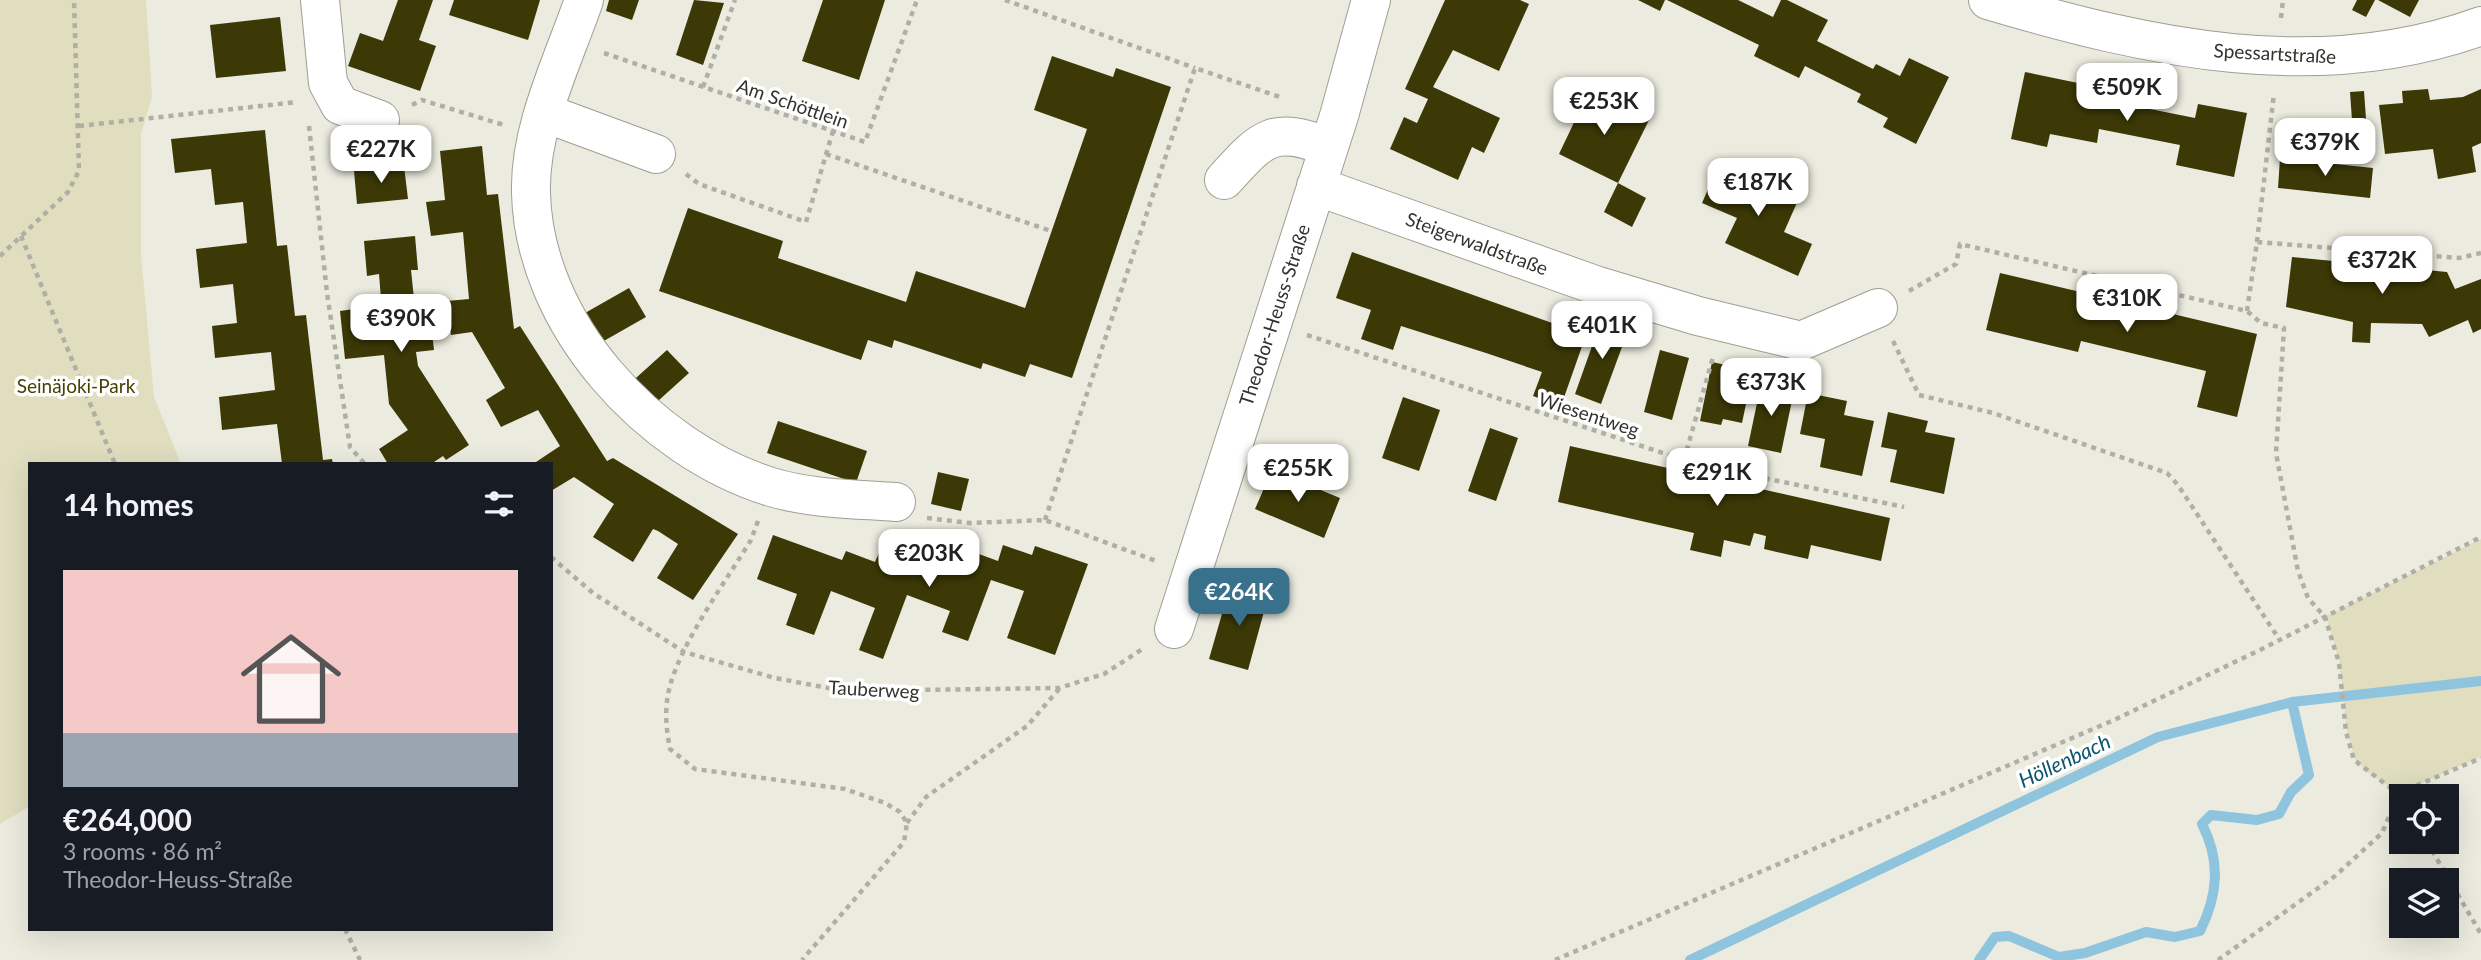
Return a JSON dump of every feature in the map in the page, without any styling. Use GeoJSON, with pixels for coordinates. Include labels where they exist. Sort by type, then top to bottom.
{"type":"FeatureCollection","features":[{"type":"Feature","properties":{"kind":"street"},"geometry":{"type":"LineString","coordinates":[[320,0],[328,83],[323,103],[380,121]]}},
{"type":"Feature","properties":{"kind":"street"},"geometry":{"type":"LineString","coordinates":[[584,0],[534,149],[531,192],[535,238],[562,309],[579,341],[612,384],[663,429],[724,467],[770,487],[814,497],[896,502]]}},
{"type":"Feature","properties":{"kind":"street","name":"Theodor-Heuss-Straße"},"geometry":{"type":"LineString","coordinates":[[1174,629],[1334,132],[1370,0]]}},
{"type":"Feature","properties":{"kind":"street","name":"Spessartstraße"},"geometry":{"type":"LineString","coordinates":[[1988,0],[2073,26],[2153,42],[2278,57],[2346,56],[2392,51],[2435,43],[2481,26]]}},
{"type":"Feature","properties":{"kind":"street"},"geometry":{"type":"LineString","coordinates":[[545,113],[656,154]]}},
{"type":"Feature","properties":{"kind":"street"},"geometry":{"type":"LineString","coordinates":[[1224,180],[1258,143],[1334,132]]}},
{"type":"Feature","properties":{"kind":"street","name":"Steigerwaldstraße"},"geometry":{"type":"LineString","coordinates":[[1316,186],[1598,286],[1801,341],[1878,308]]}},
{"type":"Feature","properties":{"kind":"path"},"geometry":{"type":"LineString","coordinates":[[0,256],[68,192],[79,171],[74,0]]}},
{"type":"Feature","properties":{"kind":"path"},"geometry":{"type":"LineString","coordinates":[[703,87],[735,0]]}},
{"type":"Feature","properties":{"kind":"path","name":"Am Schöttlein"},"geometry":{"type":"LineString","coordinates":[[570,41],[864,142],[917,0]]}},
{"type":"Feature","properties":{"kind":"path"},"geometry":{"type":"LineString","coordinates":[[1005,0],[1195,68],[1334,132]]}},
{"type":"Feature","properties":{"kind":"path"},"geometry":{"type":"LineString","coordinates":[[1045,520],[1195,68]]}},
{"type":"Feature","properties":{"kind":"path"},"geometry":{"type":"LineString","coordinates":[[422,100],[503,125]]}},
{"type":"Feature","properties":{"kind":"path"},"geometry":{"type":"LineString","coordinates":[[79,126],[323,103],[327,293],[350,447],[363,462]]}},
{"type":"Feature","properties":{"kind":"path"},"geometry":{"type":"LineString","coordinates":[[2247,311],[2270,124]]}},
{"type":"Feature","properties":{"kind":"path"},"geometry":{"type":"LineString","coordinates":[[656,154],[699,184],[806,222],[833,131]]}},
{"type":"Feature","properties":{"kind":"path"},"geometry":{"type":"LineString","coordinates":[[826,154],[1051,231]]}},
{"type":"Feature","properties":{"kind":"path"},"geometry":{"type":"LineString","coordinates":[[21,236],[114,462]]}},
{"type":"Feature","properties":{"kind":"path"},"geometry":{"type":"LineString","coordinates":[[2257,242],[2459,258],[2481,253]]}},
{"type":"Feature","properties":{"kind":"path"},"geometry":{"type":"LineString","coordinates":[[2279,639],[2178,485],[2167,473],[1993,412],[1919,395],[1878,308],[1956,264],[1960,244],[2247,311],[2261,323],[2284,328],[2277,439],[2280,484],[2298,571],[2308,598],[2325,617],[2339,663],[2346,732],[2354,760],[2389,787]]}},
{"type":"Feature","properties":{"kind":"path"},"geometry":{"type":"LineString","coordinates":[[1684,460],[1723,322]]}},
{"type":"Feature","properties":{"kind":"path","name":"Wiesentweg"},"geometry":{"type":"LineString","coordinates":[[1271,324],[1684,460],[1904,507]]}},
{"type":"Feature","properties":{"kind":"path"},"geometry":{"type":"LineString","coordinates":[[896,502],[920,517],[970,523],[1045,520],[1161,563]]}},
{"type":"Feature","properties":{"kind":"path"},"geometry":{"type":"LineString","coordinates":[[1555,960],[2114,720],[2481,537]]}},
{"type":"Feature","properties":{"kind":"path"},"geometry":{"type":"LineString","coordinates":[[751,540],[684,652],[670,686],[665,721],[670,749],[695,769],[845,789],[886,803],[900,812],[907,823]]}},
{"type":"Feature","properties":{"kind":"path","name":"Tauberweg"},"geometry":{"type":"LineString","coordinates":[[553,559],[593,593],[684,652],[775,678],[844,691],[1059,688],[1104,674],[1174,629]]}},
{"type":"Feature","properties":{"kind":"path"},"geometry":{"type":"LineString","coordinates":[[802,960],[904,842],[907,823],[926,797],[1027,726],[1059,688]]}},
{"type":"Feature","properties":{"kind":"path"},"geometry":{"type":"LineString","coordinates":[[2424,784],[2481,758]]}},
{"type":"Feature","properties":{"kind":"path"},"geometry":{"type":"LineString","coordinates":[[2218,960],[2335,876],[2382,833],[2389,818]]}},
{"type":"Feature","properties":{"kind":"path"},"geometry":{"type":"LineString","coordinates":[[2434,854],[2481,934]]}},
{"type":"Feature","properties":{"kind":"path"},"geometry":{"type":"LineString","coordinates":[[346,931],[360,960]]}},
{"type":"Feature","properties":{"kind":"green space","name":"Seinäjoki-Park"},"geometry":{"type":"Polygon","coordinates":[[[0,0],[146,0],[152,97],[141,134],[141,254],[154,397],[180,462],[28,462],[28,807],[0,824],[0,0]]]}},
{"type":"Feature","properties":{"kind":"green space"},"geometry":{"type":"Polygon","coordinates":[[[2481,539],[2481,757],[2420,784],[2389,784],[2389,786],[2370,774],[2355,760],[2347,732],[2339,661],[2326,616],[2481,539]]]}},
{"type":"Feature","properties":{"kind":"building"},"geometry":{"type":"Polygon","coordinates":[[[398,0],[433,0],[419,40],[436,46],[420,91],[348,66],[360,33],[383,41],[398,0]]]}},
{"type":"Feature","properties":{"kind":"building"},"geometry":{"type":"Polygon","coordinates":[[[454,0],[540,0],[528,40],[449,15],[454,0]]]}},
{"type":"Feature","properties":{"kind":"building"},"geometry":{"type":"Polygon","coordinates":[[[609,0],[639,0],[632,20],[606,11],[609,0]]]}},
{"type":"Feature","properties":{"kind":"building"},"geometry":{"type":"Polygon","coordinates":[[[694,0],[724,3],[703,65],[676,55],[694,0]]]}},
{"type":"Feature","properties":{"kind":"building"},"geometry":{"type":"Polygon","coordinates":[[[823,0],[885,0],[859,80],[802,61],[823,0]]]}},
{"type":"Feature","properties":{"kind":"building"},"geometry":{"type":"Polygon","coordinates":[[[1445,0],[1520,0],[1529,4],[1499,71],[1453,50],[1433,87],[1500,118],[1484,153],[1472,147],[1458,180],[1390,149],[1404,117],[1417,123],[1428,99],[1405,89],[1445,0]]]}},
{"type":"Feature","properties":{"kind":"building"},"geometry":{"type":"Polygon","coordinates":[[[1638,0],[1665,0],[1660,11],[1638,0]]]}},
{"type":"Feature","properties":{"kind":"building"},"geometry":{"type":"Polygon","coordinates":[[[1667,0],[1738,0],[1773,17],[1781,0],[1787,0],[1828,20],[1817,41],[1873,69],[1876,64],[1900,76],[1909,58],[1949,77],[1916,144],[1883,127],[1888,118],[1857,102],[1861,94],[1805,66],[1799,78],[1754,56],[1759,45],[1667,0]]]}},
{"type":"Feature","properties":{"kind":"building"},"geometry":{"type":"Polygon","coordinates":[[[2357,0],[2375,0],[2366,17],[2352,10],[2357,0]]]}},
{"type":"Feature","properties":{"kind":"building"},"geometry":{"type":"Polygon","coordinates":[[[2378,0],[2419,0],[2410,17],[2378,0]]]}},
{"type":"Feature","properties":{"kind":"building"},"geometry":{"type":"Polygon","coordinates":[[[280,17],[286,71],[216,78],[210,25],[280,17]]]}},
{"type":"Feature","properties":{"kind":"building"},"geometry":{"type":"Polygon","coordinates":[[[1052,56],[1113,77],[1116,68],[1171,87],[1072,378],[1030,364],[1025,377],[983,363],[981,369],[894,340],[892,348],[868,340],[861,360],[659,291],[688,208],[783,241],[778,258],[906,302],[916,271],[1025,308],[1087,129],[1034,110],[1052,56]]]}},
{"type":"Feature","properties":{"kind":"building"},"geometry":{"type":"Polygon","coordinates":[[[2025,72],[2107,89],[2105,100],[2195,118],[2198,104],[2247,113],[2234,177],[2176,165],[2180,145],[2099,129],[2097,143],[2050,134],[2047,147],[2011,139],[2025,72]]]}},
{"type":"Feature","properties":{"kind":"building"},"geometry":{"type":"Polygon","coordinates":[[[2428,89],[2430,100],[2463,97],[2481,89],[2481,143],[2472,147],[2476,172],[2438,179],[2433,149],[2385,154],[2379,105],[2403,103],[2402,91],[2428,89]]]}},
{"type":"Feature","properties":{"kind":"building"},"geometry":{"type":"Polygon","coordinates":[[[1589,91],[1649,120],[1618,183],[1559,154],[1589,91]]]}},
{"type":"Feature","properties":{"kind":"building"},"geometry":{"type":"Polygon","coordinates":[[[2364,91],[2366,119],[2352,120],[2350,92],[2364,91]]]}},
{"type":"Feature","properties":{"kind":"building"},"geometry":{"type":"Polygon","coordinates":[[[265,130],[277,246],[287,245],[295,316],[306,315],[323,460],[332,459],[333,462],[282,462],[277,424],[222,430],[219,397],[275,390],[271,352],[215,358],[212,326],[237,323],[233,284],[200,288],[196,249],[247,243],[243,202],[215,205],[211,169],[175,173],[171,139],[265,130]]]}},
{"type":"Feature","properties":{"kind":"building"},"geometry":{"type":"Polygon","coordinates":[[[482,146],[487,195],[498,194],[514,329],[520,326],[607,461],[613,458],[738,534],[693,600],[657,578],[678,544],[653,529],[633,562],[593,537],[614,504],[574,477],[553,490],[553,462],[536,462],[560,446],[538,410],[501,427],[486,400],[505,388],[472,332],[451,335],[447,301],[469,299],[463,232],[431,236],[426,202],[445,200],[440,151],[482,146]]]}},
{"type":"Feature","properties":{"kind":"building"},"geometry":{"type":"Polygon","coordinates":[[[2280,158],[2373,168],[2370,198],[2278,188],[2280,158]]]}},
{"type":"Feature","properties":{"kind":"building"},"geometry":{"type":"Polygon","coordinates":[[[1720,162],[1799,198],[1784,232],[1812,244],[1798,276],[1725,243],[1737,218],[1702,203],[1720,162]]]}},
{"type":"Feature","properties":{"kind":"building"},"geometry":{"type":"Polygon","coordinates":[[[404,166],[408,199],[357,204],[354,171],[404,166]]]}},
{"type":"Feature","properties":{"kind":"building"},"geometry":{"type":"Polygon","coordinates":[[[1618,183],[1646,198],[1632,227],[1604,212],[1618,183]]]}},
{"type":"Feature","properties":{"kind":"building"},"geometry":{"type":"Polygon","coordinates":[[[415,236],[418,270],[411,270],[415,308],[429,306],[434,350],[416,352],[418,366],[469,445],[446,460],[443,456],[434,462],[387,462],[379,449],[408,430],[389,404],[384,355],[345,359],[340,311],[354,309],[353,302],[381,299],[379,274],[367,276],[364,241],[415,236]]]}},
{"type":"Feature","properties":{"kind":"building"},"geometry":{"type":"Polygon","coordinates":[[[1352,252],[1586,335],[1561,406],[1533,396],[1542,372],[1486,353],[1401,326],[1393,350],[1361,339],[1371,310],[1336,298],[1352,252]]]}},
{"type":"Feature","properties":{"kind":"building"},"geometry":{"type":"Polygon","coordinates":[[[2292,257],[2447,272],[2455,289],[2481,279],[2481,329],[2473,333],[2468,320],[2429,337],[2422,324],[2371,323],[2370,343],[2352,342],[2353,322],[2286,307],[2292,257]]]}},
{"type":"Feature","properties":{"kind":"building"},"geometry":{"type":"Polygon","coordinates":[[[2000,273],[2257,334],[2237,417],[2197,407],[2206,371],[2081,341],[2078,352],[1986,330],[2000,273]]]}},
{"type":"Feature","properties":{"kind":"building"},"geometry":{"type":"Polygon","coordinates":[[[629,288],[646,317],[595,346],[578,317],[629,288]]]}},
{"type":"Feature","properties":{"kind":"building"},"geometry":{"type":"Polygon","coordinates":[[[1602,318],[1629,328],[1601,404],[1575,394],[1602,318]]]}},
{"type":"Feature","properties":{"kind":"building"},"geometry":{"type":"Polygon","coordinates":[[[667,350],[689,373],[648,410],[627,386],[667,350]]]}},
{"type":"Feature","properties":{"kind":"building"},"geometry":{"type":"Polygon","coordinates":[[[1660,350],[1689,358],[1672,420],[1644,412],[1660,350]]]}},
{"type":"Feature","properties":{"kind":"building"},"geometry":{"type":"Polygon","coordinates":[[[1712,362],[1753,371],[1742,423],[1723,419],[1721,425],[1700,421],[1712,362]]]}},
{"type":"Feature","properties":{"kind":"building"},"geometry":{"type":"Polygon","coordinates":[[[1761,384],[1794,391],[1781,453],[1748,446],[1761,384]]]}},
{"type":"Feature","properties":{"kind":"building"},"geometry":{"type":"Polygon","coordinates":[[[1808,393],[1847,401],[1844,415],[1874,421],[1862,476],[1820,467],[1825,439],[1800,434],[1808,393]]]}},
{"type":"Feature","properties":{"kind":"building"},"geometry":{"type":"Polygon","coordinates":[[[1403,397],[1440,410],[1419,471],[1382,458],[1403,397]]]}},
{"type":"Feature","properties":{"kind":"building"},"geometry":{"type":"Polygon","coordinates":[[[1888,412],[1928,421],[1925,432],[1955,438],[1944,494],[1890,482],[1897,450],[1881,447],[1888,412]]]}},
{"type":"Feature","properties":{"kind":"building"},"geometry":{"type":"Polygon","coordinates":[[[778,421],[867,451],[856,483],[767,453],[778,421]]]}},
{"type":"Feature","properties":{"kind":"building"},"geometry":{"type":"Polygon","coordinates":[[[1490,428],[1518,438],[1496,501],[1468,491],[1490,428]]]}},
{"type":"Feature","properties":{"kind":"building"},"geometry":{"type":"Polygon","coordinates":[[[1570,446],[1890,518],[1881,561],[1811,545],[1808,559],[1764,549],[1766,536],[1754,533],[1750,546],[1724,540],[1721,557],[1690,550],[1694,533],[1558,502],[1570,446]]]}},
{"type":"Feature","properties":{"kind":"building"},"geometry":{"type":"Polygon","coordinates":[[[1272,470],[1340,498],[1324,538],[1255,509],[1272,470]]]}},
{"type":"Feature","properties":{"kind":"building"},"geometry":{"type":"Polygon","coordinates":[[[938,472],[969,479],[961,511],[931,504],[938,472]]]}},
{"type":"Feature","properties":{"kind":"building"},"geometry":{"type":"Polygon","coordinates":[[[773,535],[842,560],[846,551],[875,562],[879,553],[918,568],[926,545],[964,560],[968,550],[998,561],[1003,545],[1032,555],[1035,546],[1088,564],[1055,655],[1007,638],[1024,591],[991,580],[968,641],[942,632],[950,611],[907,595],[883,659],[859,650],[875,608],[831,591],[814,635],[786,625],[797,594],[757,579],[773,535]]]}},
{"type":"Feature","properties":{"kind":"building"},"geometry":{"type":"Polygon","coordinates":[[[1230,586],[1268,597],[1248,670],[1209,659],[1230,586]]]}},
{"type":"Feature","properties":{"kind":"waterway","name":"Höllenbach"},"geometry":{"type":"LineString","coordinates":[[1690,960],[2158,737],[2292,702],[2481,681]]}},
{"type":"Feature","properties":{"kind":"waterway"},"geometry":{"type":"LineString","coordinates":[[1979,960],[1995,937],[2009,936],[2059,957],[2085,953],[2146,932],[2175,937],[2200,931],[2211,904],[2215,878],[2212,851],[2202,824],[2211,815],[2257,820],[2279,814],[2291,792],[2309,775],[2292,702]]}}]}
